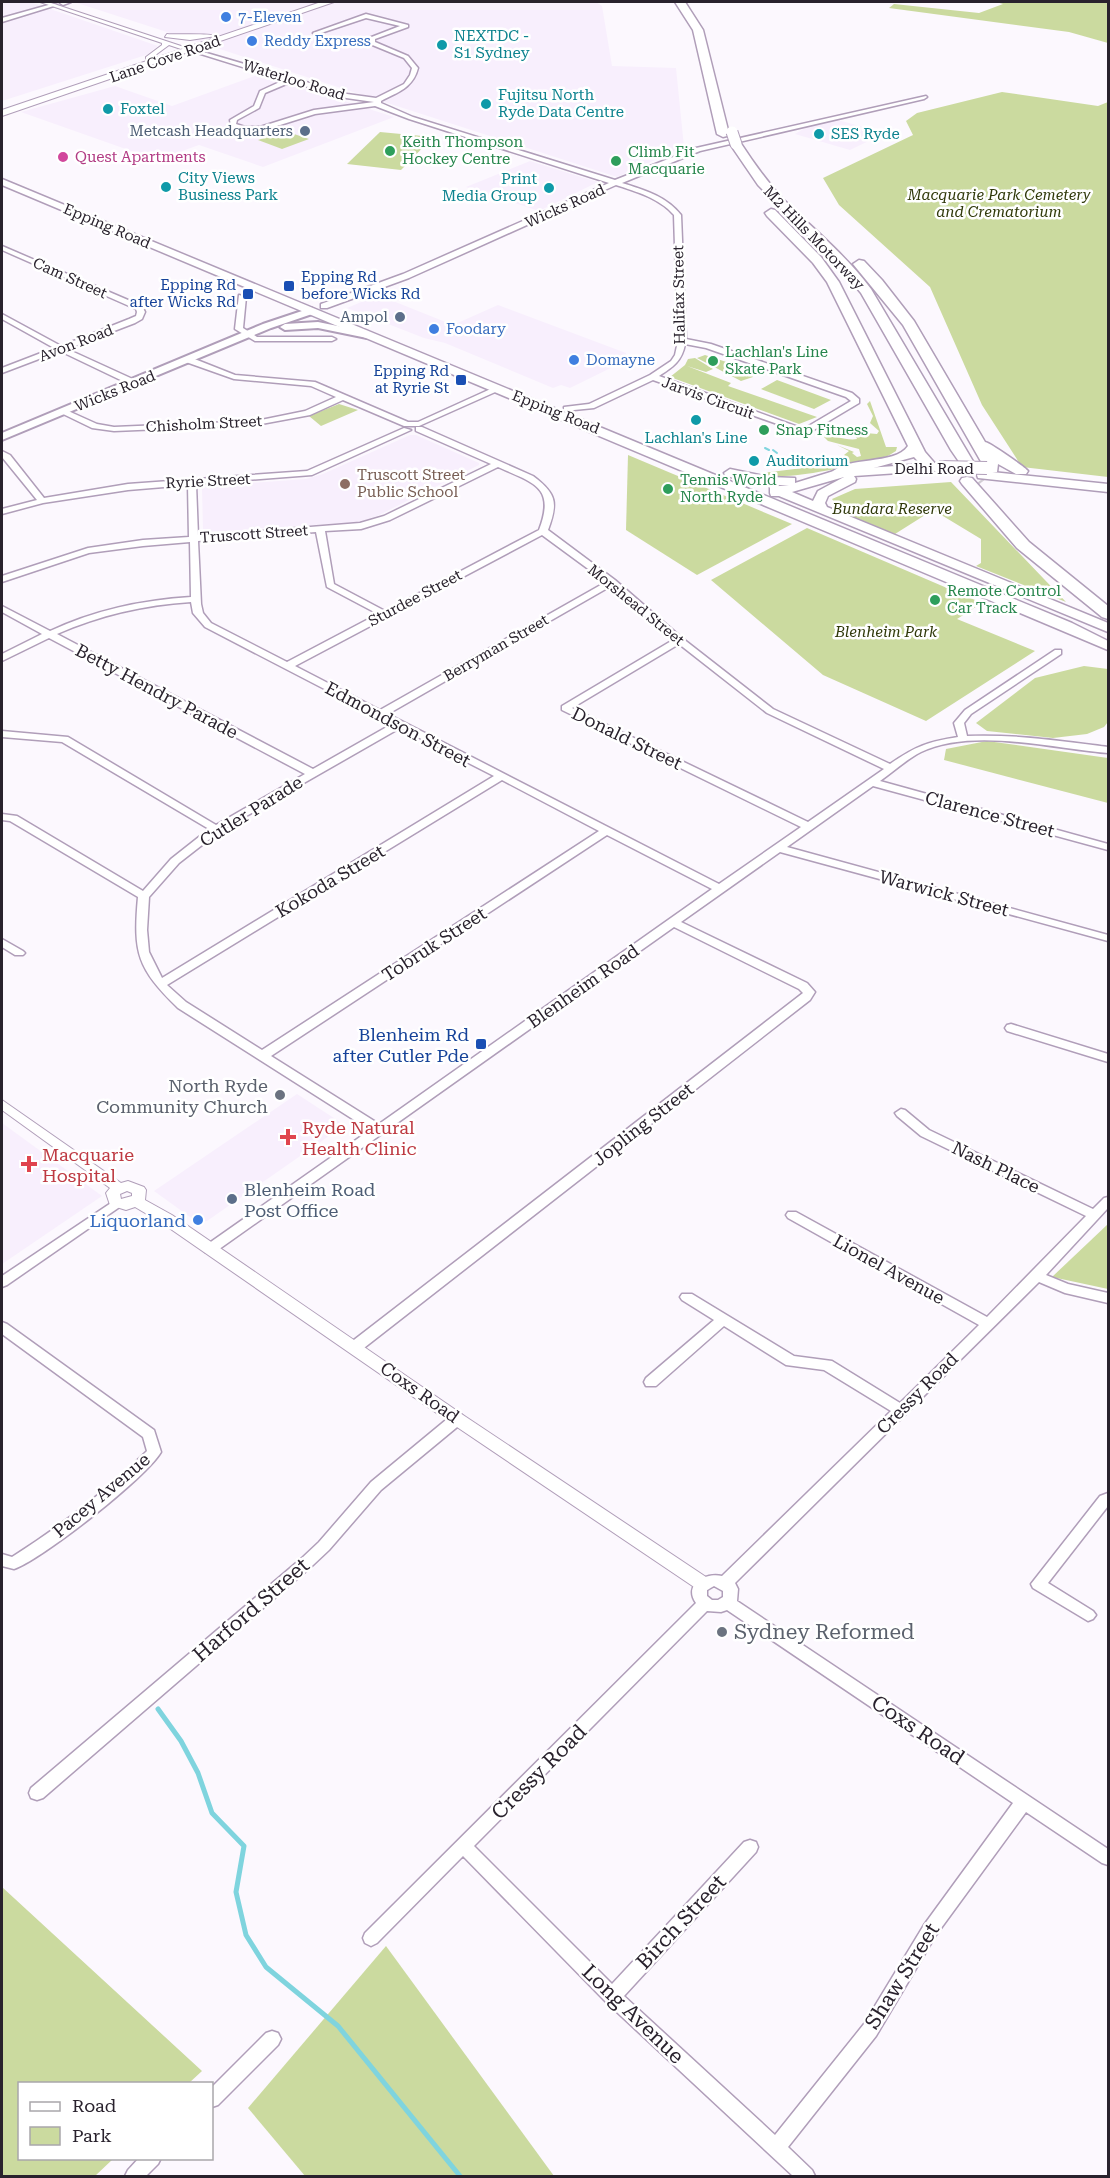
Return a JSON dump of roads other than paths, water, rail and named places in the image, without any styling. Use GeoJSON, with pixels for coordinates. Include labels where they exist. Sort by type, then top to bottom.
{"type":"FeatureCollection","features":[{"type":"Feature","properties":{"kind":"highway","name":"Lane Cove Road"},"geometry":{"type":"LineString","coordinates":[[2,106],[148,58],[189,47],[213,36],[315,2]]}},
{"type":"Feature","properties":{"kind":"highway","name":"Lane Cove Road"},"geometry":{"type":"LineString","coordinates":[[2,113],[189,47],[328,2]]}},
{"type":"Feature","properties":{"kind":"highway","name":"M2 Hills Motorway"},"geometry":{"type":"LineString","coordinates":[[680,2],[698,30],[729,139],[752,178],[848,282],[871,317],[922,414],[946,468]]}},
{"type":"Feature","properties":{"kind":"highway","name":"M2 Hills Motorway"},"geometry":{"type":"LineString","coordinates":[[690,2],[700,16],[708,37],[729,139]]}},
{"type":"Feature","properties":{"kind":"highway"},"geometry":{"type":"LineString","coordinates":[[946,468],[922,459],[883,386],[833,282],[817,260],[758,198],[752,178],[766,181],[861,266],[897,304],[992,465],[984,475]]}},
{"type":"Feature","properties":{"kind":"highway"},"geometry":{"type":"LineString","coordinates":[[962,415],[991,450],[1008,465],[1021,471]]}},
{"type":"Feature","properties":{"kind":"highway"},"geometry":{"type":"LineString","coordinates":[[843,477],[850,469],[908,455],[915,446]]}},
{"type":"Feature","properties":{"kind":"highway"},"geometry":{"type":"LineString","coordinates":[[984,475],[1005,509],[1054,558],[1108,603]]}},
{"type":"Feature","properties":{"kind":"highway"},"geometry":{"type":"LineString","coordinates":[[984,475],[1023,545],[1108,614]]}},
{"type":"Feature","properties":{"kind":"main road","name":"Epping Road"},"geometry":{"type":"LineString","coordinates":[[2,175],[321,310],[367,335],[498,389],[776,497],[1108,646]]}},
{"type":"Feature","properties":{"kind":"main road","name":"Epping Road"},"geometry":{"type":"LineString","coordinates":[[2,182],[184,258],[480,369],[567,409],[730,473],[776,497],[823,510],[1108,628]]}},
{"type":"Feature","properties":{"kind":"main road"},"geometry":{"type":"LineString","coordinates":[[2,189],[124,238],[184,258]]}},
{"type":"Feature","properties":{"kind":"main road"},"geometry":{"type":"LineString","coordinates":[[96,208],[150,236]]}},
{"type":"Feature","properties":{"kind":"main road","name":"Wicks Road"},"geometry":{"type":"LineString","coordinates":[[261,330],[281,327],[321,310]]}},
{"type":"Feature","properties":{"kind":"main road","name":"Wicks Road"},"geometry":{"type":"LineString","coordinates":[[2,437],[261,330],[321,310]]}},
{"type":"Feature","properties":{"kind":"main road"},"geometry":{"type":"LineString","coordinates":[[281,327],[318,326],[367,335]]}},
{"type":"Feature","properties":{"kind":"main road","name":"Delhi Road"},"geometry":{"type":"LineString","coordinates":[[776,497],[814,480],[946,468],[984,475],[1108,488]]}},
{"type":"Feature","properties":{"kind":"main road","name":"Delhi Road"},"geometry":{"type":"LineString","coordinates":[[984,475],[1021,471],[1108,482]]}},
{"type":"Feature","properties":{"kind":"main road"},"geometry":{"type":"LineString","coordinates":[[730,473],[774,481],[814,480]]}},
{"type":"Feature","properties":{"kind":"main road"},"geometry":{"type":"LineString","coordinates":[[823,510],[819,502],[823,494],[843,477]]}},
{"type":"Feature","properties":{"kind":"main road","name":"Delhi Road"},"geometry":{"type":"LineString","coordinates":[[776,497],[843,477]]}},
{"type":"Feature","properties":{"kind":"main road"},"geometry":{"type":"LineString","coordinates":[[1052,606],[1108,634]]}},
{"type":"Feature","properties":{"kind":"street","name":"Waterloo Road"},"geometry":{"type":"LineString","coordinates":[[43,2],[61,3],[189,47],[362,102]]}},
{"type":"Feature","properties":{"kind":"street","name":"Waterloo Road"},"geometry":{"type":"LineString","coordinates":[[61,3],[165,42],[189,47]]}},
{"type":"Feature","properties":{"kind":"street"},"geometry":{"type":"LineString","coordinates":[[2,21],[61,3]]}},
{"type":"Feature","properties":{"kind":"street"},"geometry":{"type":"LineString","coordinates":[[315,33],[366,16],[406,26],[372,38],[372,43],[406,57],[415,68],[414,77],[408,84],[377,102]]}},
{"type":"Feature","properties":{"kind":"street"},"geometry":{"type":"LineString","coordinates":[[159,35],[190,39],[213,36]]}},
{"type":"Feature","properties":{"kind":"street"},"geometry":{"type":"LineString","coordinates":[[148,58],[166,46],[165,42]]}},
{"type":"Feature","properties":{"kind":"street"},"geometry":{"type":"LineString","coordinates":[[291,80],[261,92],[256,109],[235,119],[232,122],[233,125],[244,129],[261,129],[317,111],[345,109],[362,102],[377,102],[411,118],[615,183]]}},
{"type":"Feature","properties":{"kind":"street","name":"Wicks Road"},"geometry":{"type":"LineString","coordinates":[[321,310],[482,243],[615,183],[705,147],[924,97]]}},
{"type":"Feature","properties":{"kind":"street","name":"Halifax Street"},"geometry":{"type":"LineString","coordinates":[[567,409],[591,406],[653,377],[674,363],[679,355],[682,341],[676,214],[660,199],[615,183]]}},
{"type":"Feature","properties":{"kind":"street","name":"Cam Street"},"geometry":{"type":"LineString","coordinates":[[2,248],[139,308]]}},
{"type":"Feature","properties":{"kind":"street"},"geometry":{"type":"LineString","coordinates":[[242,297],[239,329],[255,339],[332,339]]}},
{"type":"Feature","properties":{"kind":"street","name":"Avon Road"},"geometry":{"type":"LineString","coordinates":[[2,371],[132,321],[139,317],[141,312],[139,308]]}},
{"type":"Feature","properties":{"kind":"street"},"geometry":{"type":"LineString","coordinates":[[2,316],[61,349],[134,383]]}},
{"type":"Feature","properties":{"kind":"street","name":"Jarvis Circuit"},"geometry":{"type":"LineString","coordinates":[[653,377],[797,429],[809,429],[856,401],[849,395],[708,346],[682,341]]}},
{"type":"Feature","properties":{"kind":"street"},"geometry":{"type":"LineString","coordinates":[[189,360],[226,375],[244,379],[304,383],[320,387],[407,427],[419,427],[530,478],[546,489],[552,508],[543,531]]}},
{"type":"Feature","properties":{"kind":"street"},"geometry":{"type":"LineString","coordinates":[[419,427],[498,389]]}},
{"type":"Feature","properties":{"kind":"street","name":"Chisholm Street"},"geometry":{"type":"LineString","coordinates":[[63,412],[95,426],[114,429],[256,423],[307,413],[343,397]]}},
{"type":"Feature","properties":{"kind":"street","name":"Ryrie Street"},"geometry":{"type":"LineString","coordinates":[[2,512],[42,501],[128,487],[309,473],[407,427]]}},
{"type":"Feature","properties":{"kind":"street"},"geometry":{"type":"LineString","coordinates":[[2,453],[42,501]]}},
{"type":"Feature","properties":{"kind":"street","name":"Truscott Street"},"geometry":{"type":"LineString","coordinates":[[2,579],[88,552],[143,543],[353,528],[378,521],[498,464]]}},
{"type":"Feature","properties":{"kind":"street","name":"Edmondson Street"},"geometry":{"type":"LineString","coordinates":[[192,482],[196,599],[198,613],[208,625],[720,889]]}},
{"type":"Feature","properties":{"kind":"street"},"geometry":{"type":"LineString","coordinates":[[320,530],[330,585],[384,614]]}},
{"type":"Feature","properties":{"kind":"street","name":"Morshead Street"},"geometry":{"type":"LineString","coordinates":[[543,531],[612,582],[679,640],[770,711],[890,768]]}},
{"type":"Feature","properties":{"kind":"street","name":"Sturdee Street"},"geometry":{"type":"LineString","coordinates":[[287,666],[543,531]]}},
{"type":"Feature","properties":{"kind":"street","name":"Berryman Street"},"geometry":{"type":"LineString","coordinates":[[380,714],[612,582]]}},
{"type":"Feature","properties":{"kind":"street"},"geometry":{"type":"LineString","coordinates":[[2,658],[51,634],[99,615],[131,606],[196,599]]}},
{"type":"Feature","properties":{"kind":"street","name":"Betty Hendry Parade"},"geometry":{"type":"LineString","coordinates":[[2,609],[312,773]]}},
{"type":"Feature","properties":{"kind":"street","name":"Donald Street"},"geometry":{"type":"LineString","coordinates":[[679,640],[565,708],[808,826]]}},
{"type":"Feature","properties":{"kind":"street"},"geometry":{"type":"LineString","coordinates":[[963,738],[959,723],[968,712],[1059,652]]}},
{"type":"Feature","properties":{"kind":"street","name":"Cutler Parade"},"geometry":{"type":"LineString","coordinates":[[144,896],[175,861],[216,829],[399,724]]}},
{"type":"Feature","properties":{"kind":"street"},"geometry":{"type":"LineString","coordinates":[[2,734],[64,739],[216,829]]}},
{"type":"Feature","properties":{"kind":"street","name":"Blenheim Road"},"geometry":{"type":"LineString","coordinates":[[210,1249],[921,748],[963,738],[990,738],[1108,750]]}},
{"type":"Feature","properties":{"kind":"street","name":"Kokoda Street"},"geometry":{"type":"LineString","coordinates":[[160,984],[500,777]]}},
{"type":"Feature","properties":{"kind":"street","name":"Clarence Street"},"geometry":{"type":"LineString","coordinates":[[871,782],[1108,846]]}},
{"type":"Feature","properties":{"kind":"street"},"geometry":{"type":"LineString","coordinates":[[2,817],[13,818],[144,896],[141,930],[143,952],[160,984],[182,1005],[379,1130]]}},
{"type":"Feature","properties":{"kind":"street","name":"Tobruk Street"},"geometry":{"type":"LineString","coordinates":[[262,1056],[605,831]]}},
{"type":"Feature","properties":{"kind":"street","name":"Warwick Street"},"geometry":{"type":"LineString","coordinates":[[778,848],[1108,938]]}},
{"type":"Feature","properties":{"kind":"street","name":"Jopling Street"},"geometry":{"type":"LineString","coordinates":[[355,1347],[806,998],[809,992],[803,986],[674,923]]}},
{"type":"Feature","properties":{"kind":"street"},"geometry":{"type":"LineString","coordinates":[[2,942],[19,953]]}},
{"type":"Feature","properties":{"kind":"street"},"geometry":{"type":"LineString","coordinates":[[1011,1028],[1108,1058]]}},
{"type":"Feature","properties":{"kind":"street"},"geometry":{"type":"LineString","coordinates":[[2,1104],[118,1196],[2,1282]]}},
{"type":"Feature","properties":{"kind":"street","name":"Nash Place"},"geometry":{"type":"LineString","coordinates":[[901,1113],[925,1132],[1094,1215]]}},
{"type":"Feature","properties":{"kind":"street","name":"Coxs Road"},"geometry":{"type":"LineString","coordinates":[[118,1196],[126,1205],[136,1202],[167,1219],[457,1419],[703,1584]]}},
{"type":"Feature","properties":{"kind":"street","name":"Cressy Road"},"geometry":{"type":"LineString","coordinates":[[725,1583],[986,1323],[1037,1276],[1108,1201]]}},
{"type":"Feature","properties":{"kind":"street","name":"Lionel Avenue"},"geometry":{"type":"LineString","coordinates":[[792,1215],[986,1323]]}},
{"type":"Feature","properties":{"kind":"street"},"geometry":{"type":"LineString","coordinates":[[1037,1276],[1065,1288],[1108,1298]]}},
{"type":"Feature","properties":{"kind":"street"},"geometry":{"type":"LineString","coordinates":[[687,1297],[791,1361],[826,1365],[901,1410]]}},
{"type":"Feature","properties":{"kind":"street"},"geometry":{"type":"LineString","coordinates":[[651,1382],[723,1320]]}},
{"type":"Feature","properties":{"kind":"street","name":"Pacey Avenue"},"geometry":{"type":"LineString","coordinates":[[2,1327],[149,1434],[154,1452],[137,1470],[37,1549],[14,1563],[2,1560]]}},
{"type":"Feature","properties":{"kind":"street","name":"Harford Street"},"geometry":{"type":"LineString","coordinates":[[37,1793],[307,1562],[324,1546],[376,1486],[457,1419]]}},
{"type":"Feature","properties":{"kind":"street"},"geometry":{"type":"LineString","coordinates":[[1088,1615],[1038,1584],[1108,1499]]}},
{"type":"Feature","properties":{"kind":"street"},"geometry":{"type":"LineString","coordinates":[[713,1580],[725,1583],[732,1592],[728,1603],[717,1607],[705,1604],[698,1594],[703,1584],[713,1580]]}},
{"type":"Feature","properties":{"kind":"street","name":"Coxs Road"},"geometry":{"type":"LineString","coordinates":[[728,1603],[1108,1858]]}},
{"type":"Feature","properties":{"kind":"street","name":"Cressy Road"},"geometry":{"type":"LineString","coordinates":[[371,1938],[705,1604]]}},
{"type":"Feature","properties":{"kind":"street","name":"Shaw Street"},"geometry":{"type":"LineString","coordinates":[[776,2148],[870,2030],[930,1930],[1024,1801]]}},
{"type":"Feature","properties":{"kind":"street","name":"Long Avenue"},"geometry":{"type":"LineString","coordinates":[[464,1846],[612,1996],[806,2176]]}},
{"type":"Feature","properties":{"kind":"street","name":"Birch Street"},"geometry":{"type":"LineString","coordinates":[[612,1996],[750,1847]]}},
{"type":"Feature","properties":{"kind":"street"},"geometry":{"type":"LineString","coordinates":[[213,2098],[272,2038]]}},
{"type":"Feature","properties":{"kind":"street"},"geometry":{"type":"LineString","coordinates":[[134,2176],[150,2160]]}},
{"type":"Feature","properties":{"kind":"waterway"},"geometry":{"type":"LineString","coordinates":[[765,448],[769,450]]}},
{"type":"Feature","properties":{"kind":"waterway"},"geometry":{"type":"LineString","coordinates":[[773,450],[777,453]]}},
{"type":"Feature","properties":{"kind":"waterway"},"geometry":{"type":"LineString","coordinates":[[158,1709],[181,1741],[198,1773],[212,1813],[244,1846],[236,1892],[246,1935],[266,1967],[338,2026],[460,2176]]}},
{"type":"Feature","properties":{"kind":"tunnel"},"geometry":{"type":"LineString","coordinates":[[967,463],[982,482]]}},
{"type":"Feature","properties":{"kind":"place","name":"7-Eleven"},"geometry":{"type":"Point","coordinates":[226,17]}},
{"type":"Feature","properties":{"kind":"place","name":"Reddy Express"},"geometry":{"type":"Point","coordinates":[252,41]}},
{"type":"Feature","properties":{"kind":"place","name":"NEXTDC - S1 Sydney"},"geometry":{"type":"Point","coordinates":[442,45]}},
{"type":"Feature","properties":{"kind":"place","name":"Fujitsu North Ryde Data Centre"},"geometry":{"type":"Point","coordinates":[486,104]}},
{"type":"Feature","properties":{"kind":"place","name":"Foxtel"},"geometry":{"type":"Point","coordinates":[108,109]}},
{"type":"Feature","properties":{"kind":"place","name":"Metcash Headquarters"},"geometry":{"type":"Point","coordinates":[305,131]}},
{"type":"Feature","properties":{"kind":"place","name":"SES Ryde"},"geometry":{"type":"Point","coordinates":[819,134]}},
{"type":"Feature","properties":{"kind":"place","name":"Keith Thompson Hockey Centre"},"geometry":{"type":"Point","coordinates":[390,151]}},
{"type":"Feature","properties":{"kind":"place","name":"Quest Apartments"},"geometry":{"type":"Point","coordinates":[63,157]}},
{"type":"Feature","properties":{"kind":"place","name":"Climb Fit Macquarie"},"geometry":{"type":"Point","coordinates":[616,161]}},
{"type":"Feature","properties":{"kind":"place","name":"City Views Business Park"},"geometry":{"type":"Point","coordinates":[166,187]}},
{"type":"Feature","properties":{"kind":"place","name":"Print Media Group"},"geometry":{"type":"Point","coordinates":[549,188]}},
{"type":"Feature","properties":{"kind":"place","name":"Epping Rd before Wicks Rd"},"geometry":{"type":"Point","coordinates":[289,286]}},
{"type":"Feature","properties":{"kind":"place","name":"Epping Rd after Wicks Rd"},"geometry":{"type":"Point","coordinates":[248,294]}},
{"type":"Feature","properties":{"kind":"place","name":"Ampol"},"geometry":{"type":"Point","coordinates":[400,317]}},
{"type":"Feature","properties":{"kind":"place","name":"Foodary"},"geometry":{"type":"Point","coordinates":[434,329]}},
{"type":"Feature","properties":{"kind":"place","name":"Domayne"},"geometry":{"type":"Point","coordinates":[574,360]}},
{"type":"Feature","properties":{"kind":"place","name":"Lachlan's Line Skate Park"},"geometry":{"type":"Point","coordinates":[713,361]}},
{"type":"Feature","properties":{"kind":"place","name":"Epping Rd at Ryrie St"},"geometry":{"type":"Point","coordinates":[461,380]}},
{"type":"Feature","properties":{"kind":"place","name":"Lachlan's Line"},"geometry":{"type":"Point","coordinates":[696,420]}},
{"type":"Feature","properties":{"kind":"place","name":"Snap Fitness"},"geometry":{"type":"Point","coordinates":[764,430]}},
{"type":"Feature","properties":{"kind":"place","name":"Auditorium"},"geometry":{"type":"Point","coordinates":[754,461]}},
{"type":"Feature","properties":{"kind":"place","name":"Truscott Street Public School"},"geometry":{"type":"Point","coordinates":[345,484]}},
{"type":"Feature","properties":{"kind":"place","name":"Tennis World North Ryde"},"geometry":{"type":"Point","coordinates":[668,489]}},
{"type":"Feature","properties":{"kind":"place","name":"Remote Control Car Track"},"geometry":{"type":"Point","coordinates":[935,600]}},
{"type":"Feature","properties":{"kind":"place","name":"Blenheim Rd after Cutler Pde"},"geometry":{"type":"Point","coordinates":[481,1044]}},
{"type":"Feature","properties":{"kind":"place","name":"North Ryde Community Church"},"geometry":{"type":"Point","coordinates":[280,1095]}},
{"type":"Feature","properties":{"kind":"place","name":"Ryde Natural Health Clinic"},"geometry":{"type":"Point","coordinates":[288,1137]}},
{"type":"Feature","properties":{"kind":"place","name":"Macquarie Hospital"},"geometry":{"type":"Point","coordinates":[29,1164]}},
{"type":"Feature","properties":{"kind":"place","name":"Blenheim Road Post Office"},"geometry":{"type":"Point","coordinates":[232,1199]}},
{"type":"Feature","properties":{"kind":"place","name":"Liquorland"},"geometry":{"type":"Point","coordinates":[198,1220]}},
{"type":"Feature","properties":{"kind":"place","name":"Sydney Reformed"},"geometry":{"type":"Point","coordinates":[722,1632]}},
{"type":"Feature","properties":{"kind":"park label","name":"Macquarie Park Cemetery and Crematorium"},"geometry":{"type":"Point","coordinates":[999,204]}},
{"type":"Feature","properties":{"kind":"park label","name":"Bundara Reserve"},"geometry":{"type":"Point","coordinates":[892,509]}},
{"type":"Feature","properties":{"kind":"park label","name":"Blenheim Park"},"geometry":{"type":"Point","coordinates":[886,632]}}]}
